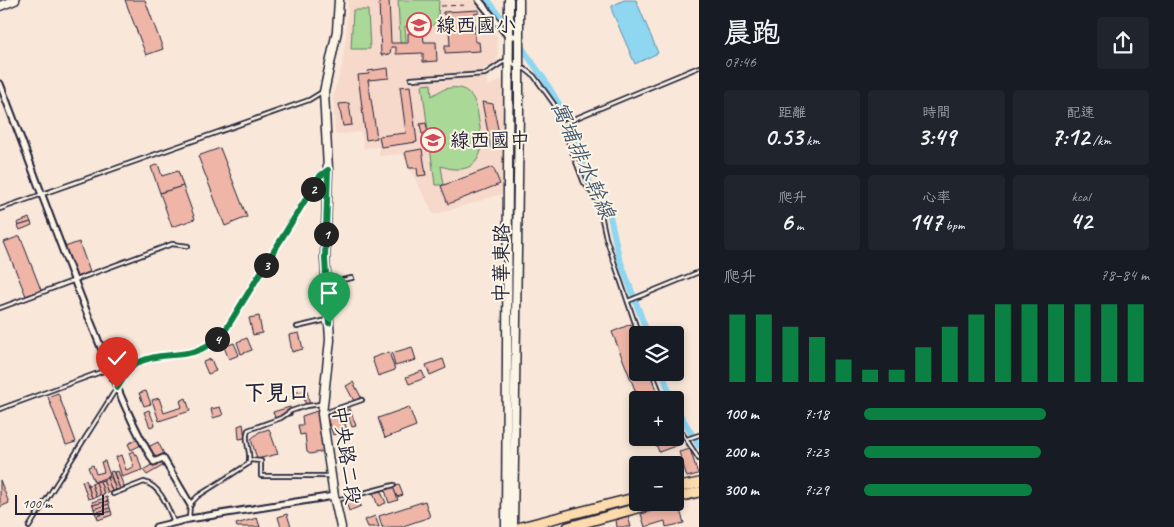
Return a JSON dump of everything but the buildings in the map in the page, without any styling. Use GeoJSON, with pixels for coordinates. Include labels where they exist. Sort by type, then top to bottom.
{"type":"FeatureCollection","features":[{"type":"Feature","properties":{"kind":"main road"},"geometry":{"type":"LineString","coordinates":[[0,6],[15,0]]}},
{"type":"Feature","properties":{"kind":"main road","name":"中央路二段"},"geometry":{"type":"LineString","coordinates":[[339,0],[337,31],[324,92],[328,170],[325,259],[330,340],[322,414],[341,527]]}},
{"type":"Feature","properties":{"kind":"main road","name":"中華東路"},"geometry":{"type":"LineString","coordinates":[[506,527],[509,0]]}},
{"type":"Feature","properties":{"kind":"main road","name":"中華東路"},"geometry":{"type":"LineString","coordinates":[[513,527],[519,0]]}},
{"type":"Feature","properties":{"kind":"main road"},"geometry":{"type":"LineString","coordinates":[[684,486],[699,482]]}},
{"type":"Feature","properties":{"kind":"main road"},"geometry":{"type":"LineString","coordinates":[[684,496],[699,492]]}},
{"type":"Feature","properties":{"kind":"main road"},"geometry":{"type":"LineString","coordinates":[[521,527],[629,500]]}},
{"type":"Feature","properties":{"kind":"main road"},"geometry":{"type":"LineString","coordinates":[[568,527],[629,510]]}},
{"type":"Feature","properties":{"kind":"street"},"geometry":{"type":"LineString","coordinates":[[479,0],[508,36],[519,36]]}},
{"type":"Feature","properties":{"kind":"street"},"geometry":{"type":"LineString","coordinates":[[0,84],[74,281],[117,388],[142,443],[154,462],[163,458],[190,504]]}},
{"type":"Feature","properties":{"kind":"street"},"geometry":{"type":"LineString","coordinates":[[156,527],[189,519],[335,498]]}},
{"type":"Feature","properties":{"kind":"lane"},"geometry":{"type":"LineString","coordinates":[[411,78],[485,74],[508,59],[519,68],[525,68],[534,76],[554,104],[584,183],[599,206],[606,238],[636,326]]}},
{"type":"Feature","properties":{"kind":"lane"},"geometry":{"type":"LineString","coordinates":[[562,124],[699,67]]}},
{"type":"Feature","properties":{"kind":"lane"},"geometry":{"type":"LineString","coordinates":[[0,209],[309,100],[324,92]]}},
{"type":"Feature","properties":{"kind":"lane"},"geometry":{"type":"LineString","coordinates":[[29,527],[128,370],[139,362],[166,355],[195,352],[223,334],[320,176],[328,170]]}},
{"type":"Feature","properties":{"kind":"lane"},"geometry":{"type":"LineString","coordinates":[[0,308],[172,244],[188,246]]}},
{"type":"Feature","properties":{"kind":"lane"},"geometry":{"type":"LineString","coordinates":[[628,301],[699,272]]}},
{"type":"Feature","properties":{"kind":"lane"},"geometry":{"type":"LineString","coordinates":[[326,283],[352,278]]}},
{"type":"Feature","properties":{"kind":"lane"},"geometry":{"type":"LineString","coordinates":[[297,327],[329,320]]}},
{"type":"Feature","properties":{"kind":"lane"},"geometry":{"type":"LineString","coordinates":[[0,410],[109,369]]}},
{"type":"Feature","properties":{"kind":"lane"},"geometry":{"type":"LineString","coordinates":[[322,414],[362,400]]}},
{"type":"Feature","properties":{"kind":"lane"},"geometry":{"type":"LineString","coordinates":[[189,519],[190,504],[198,496],[248,464],[250,460],[245,437],[248,430],[281,418],[291,411],[306,406],[322,404]]}},
{"type":"Feature","properties":{"kind":"lane"},"geometry":{"type":"LineString","coordinates":[[684,434],[699,459]]}},
{"type":"Feature","properties":{"kind":"lane"},"geometry":{"type":"LineString","coordinates":[[687,438],[698,436]]}},
{"type":"Feature","properties":{"kind":"lane"},"geometry":{"type":"LineString","coordinates":[[250,460],[261,461],[261,476],[332,476]]}},
{"type":"Feature","properties":{"kind":"lane"},"geometry":{"type":"LineString","coordinates":[[113,494],[144,482],[149,483],[164,499],[174,522]]}},
{"type":"Feature","properties":{"kind":"lane"},"geometry":{"type":"LineString","coordinates":[[335,498],[394,485]]}},
{"type":"Feature","properties":{"kind":"path"},"geometry":{"type":"LineString","coordinates":[[455,0],[456,5]]}},
{"type":"Feature","properties":{"kind":"path"},"geometry":{"type":"LineString","coordinates":[[441,6],[469,4]]}},
{"type":"Feature","properties":{"kind":"shaded area","name":"線西國中"},"geometry":{"type":"Polygon","coordinates":[[[348,0],[473,0],[497,37],[497,68],[484,68],[488,87],[504,78],[502,194],[434,215],[402,154],[379,156],[379,147],[364,148],[361,132],[335,135],[333,96],[341,71],[346,37],[348,0]]]}},
{"type":"Feature","properties":{"kind":"green space"},"geometry":{"type":"Polygon","coordinates":[[[398,0],[439,0],[438,19],[431,27],[423,31],[405,26],[406,42],[400,42],[398,0]]]}},
{"type":"Feature","properties":{"kind":"green space"},"geometry":{"type":"Polygon","coordinates":[[[353,10],[368,10],[370,49],[351,49],[353,10]]]}},
{"type":"Feature","properties":{"kind":"green space"},"geometry":{"type":"Polygon","coordinates":[[[431,84],[432,96],[449,88],[460,88],[470,94],[476,106],[480,127],[481,150],[479,157],[471,166],[466,168],[453,169],[441,166],[444,185],[435,185],[422,85],[431,84]]]}},
{"type":"Feature","properties":{"kind":"water"},"geometry":{"type":"Polygon","coordinates":[[[624,0],[636,0],[658,53],[635,64],[612,11],[612,6],[624,0]]]}},
{"type":"Feature","properties":{"kind":"waterway","name":"寓埔排水幹線"},"geometry":{"type":"LineString","coordinates":[[488,0],[510,29]]}},
{"type":"Feature","properties":{"kind":"waterway","name":"寓埔排水幹線"},"geometry":{"type":"LineString","coordinates":[[518,42],[562,109],[590,183],[608,207],[619,257],[645,326]]}},
{"type":"Feature","properties":{"kind":"waterway","name":"寓埔排水幹線"},"geometry":{"type":"LineString","coordinates":[[665,381],[669,391]]}},
{"type":"Feature","properties":{"kind":"waterway","name":"寓埔排水幹線"},"geometry":{"type":"LineString","coordinates":[[684,421],[699,446]]}},
{"type":"Feature","properties":{"kind":"place","name":"線西國小"},"geometry":{"type":"Point","coordinates":[419,25]}},
{"type":"Feature","properties":{"kind":"place","name":"線西國中"},"geometry":{"type":"Point","coordinates":[433,140]}},
{"type":"Feature","properties":{"kind":"district","name":"下見口"},"geometry":{"type":"Point","coordinates":[277,392]}},
{"type":"Feature","properties":{"kind":"route"},"geometry":{"type":"LineString","coordinates":[[117,388],[128,370],[139,362],[166,355],[195,352],[223,334],[320,176],[328,170],[325,259],[329,323]]}}]}
